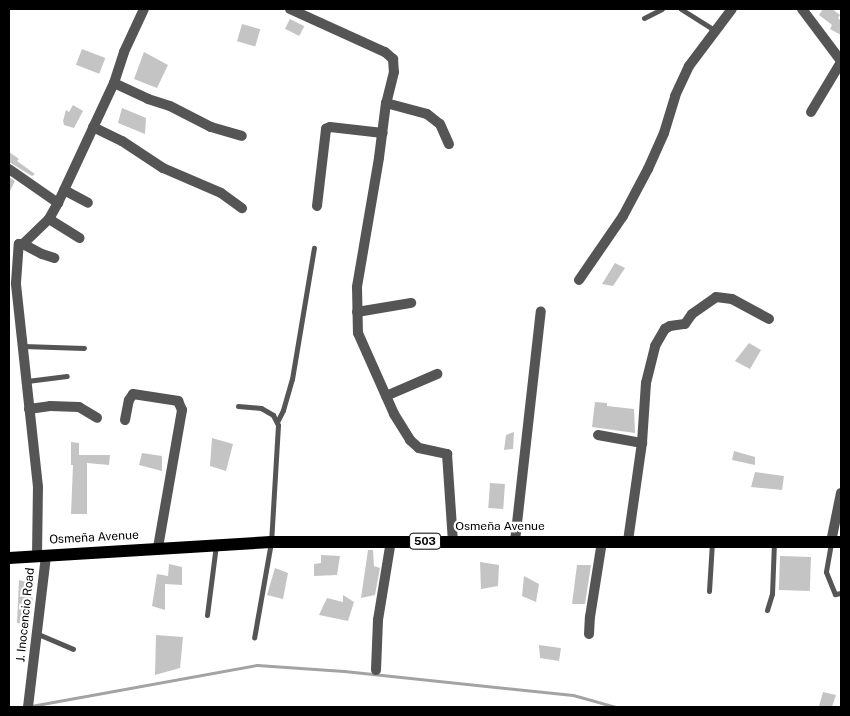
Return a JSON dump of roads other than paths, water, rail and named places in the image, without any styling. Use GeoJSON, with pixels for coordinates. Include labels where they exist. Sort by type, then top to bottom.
{"type":"FeatureCollection","features":[{"type":"Feature","properties":{"kind":"main road","name":"Osmeña Avenue"},"geometry":{"type":"LineString","coordinates":[[9,558],[271,542],[453,540],[836,542]]}},
{"type":"Feature","properties":{"kind":"street"},"geometry":{"type":"LineString","coordinates":[[54,258],[17,243],[49,219],[58,203],[114,83],[124,52],[144,9]]}},
{"type":"Feature","properties":{"kind":"street"},"geometry":{"type":"LineString","coordinates":[[292,9],[385,52],[392,59],[394,72],[386,103],[383,133],[357,287],[359,340],[394,414],[414,445],[447,454],[453,540]]}},
{"type":"Feature","properties":{"kind":"street"},"geometry":{"type":"LineString","coordinates":[[579,280],[624,216],[664,133],[675,96],[689,66],[732,9]]}},
{"type":"Feature","properties":{"kind":"street"},"geometry":{"type":"LineString","coordinates":[[802,9],[841,61],[811,112]]}},
{"type":"Feature","properties":{"kind":"street"},"geometry":{"type":"LineString","coordinates":[[114,83],[170,106],[211,127],[242,136]]}},
{"type":"Feature","properties":{"kind":"street"},"geometry":{"type":"LineString","coordinates":[[386,103],[427,114],[440,124],[449,144]]}},
{"type":"Feature","properties":{"kind":"street"},"geometry":{"type":"LineString","coordinates":[[93,127],[122,142],[163,168],[221,193],[242,208]]}},
{"type":"Feature","properties":{"kind":"street"},"geometry":{"type":"LineString","coordinates":[[317,206],[326,129],[330,127],[383,133]]}},
{"type":"Feature","properties":{"kind":"street"},"geometry":{"type":"LineString","coordinates":[[9,169],[58,203]]}},
{"type":"Feature","properties":{"kind":"street"},"geometry":{"type":"LineString","coordinates":[[64,190],[88,203]]}},
{"type":"Feature","properties":{"kind":"street"},"geometry":{"type":"LineString","coordinates":[[49,219],[80,238]]}},
{"type":"Feature","properties":{"kind":"street","name":"J. Inocencio Road"},"geometry":{"type":"LineString","coordinates":[[17,243],[16,283],[38,487],[41,555],[38,634],[28,707]]}},
{"type":"Feature","properties":{"kind":"street"},"geometry":{"type":"LineString","coordinates":[[628,541],[642,443],[646,383],[655,346],[665,329],[670,326],[685,324],[692,314],[716,297],[732,299],[769,319]]}},
{"type":"Feature","properties":{"kind":"street"},"geometry":{"type":"LineString","coordinates":[[357,312],[411,303]]}},
{"type":"Feature","properties":{"kind":"street"},"geometry":{"type":"LineString","coordinates":[[515,541],[541,311]]}},
{"type":"Feature","properties":{"kind":"street"},"geometry":{"type":"LineString","coordinates":[[386,396],[437,374]]}},
{"type":"Feature","properties":{"kind":"street"},"geometry":{"type":"LineString","coordinates":[[125,420],[128,400],[133,394],[178,401],[182,410],[158,548]]}},
{"type":"Feature","properties":{"kind":"street"},"geometry":{"type":"LineString","coordinates":[[29,409],[50,406],[79,407],[97,418]]}},
{"type":"Feature","properties":{"kind":"street"},"geometry":{"type":"LineString","coordinates":[[598,435],[642,443]]}},
{"type":"Feature","properties":{"kind":"street"},"geometry":{"type":"LineString","coordinates":[[836,542],[841,493]]}},
{"type":"Feature","properties":{"kind":"street"},"geometry":{"type":"LineString","coordinates":[[376,670],[378,620],[390,541]]}},
{"type":"Feature","properties":{"kind":"street"},"geometry":{"type":"LineString","coordinates":[[589,634],[602,541]]}},
{"type":"Feature","properties":{"kind":"lane"},"geometry":{"type":"LineString","coordinates":[[644,18],[662,9]]}},
{"type":"Feature","properties":{"kind":"lane"},"geometry":{"type":"LineString","coordinates":[[681,9],[716,32]]}},
{"type":"Feature","properties":{"kind":"lane"},"geometry":{"type":"LineString","coordinates":[[276,422],[284,410],[292,378],[314,248]]}},
{"type":"Feature","properties":{"kind":"lane"},"geometry":{"type":"LineString","coordinates":[[23,346],[84,348]]}},
{"type":"Feature","properties":{"kind":"lane"},"geometry":{"type":"LineString","coordinates":[[26,381],[67,376]]}},
{"type":"Feature","properties":{"kind":"lane"},"geometry":{"type":"LineString","coordinates":[[238,406],[261,408],[273,415],[278,424],[271,542],[254,638]]}},
{"type":"Feature","properties":{"kind":"lane"},"geometry":{"type":"LineString","coordinates":[[709,591],[712,542]]}},
{"type":"Feature","properties":{"kind":"lane"},"geometry":{"type":"LineString","coordinates":[[767,610],[772,594],[774,542]]}},
{"type":"Feature","properties":{"kind":"lane"},"geometry":{"type":"LineString","coordinates":[[836,542],[826,572],[835,594],[841,593]]}},
{"type":"Feature","properties":{"kind":"lane"},"geometry":{"type":"LineString","coordinates":[[207,615],[216,545]]}},
{"type":"Feature","properties":{"kind":"lane"},"geometry":{"type":"LineString","coordinates":[[38,634],[73,649]]}},
{"type":"Feature","properties":{"kind":"waterway"},"geometry":{"type":"LineString","coordinates":[[31,706],[257,665],[344,671],[573,695],[616,707]]}}]}
